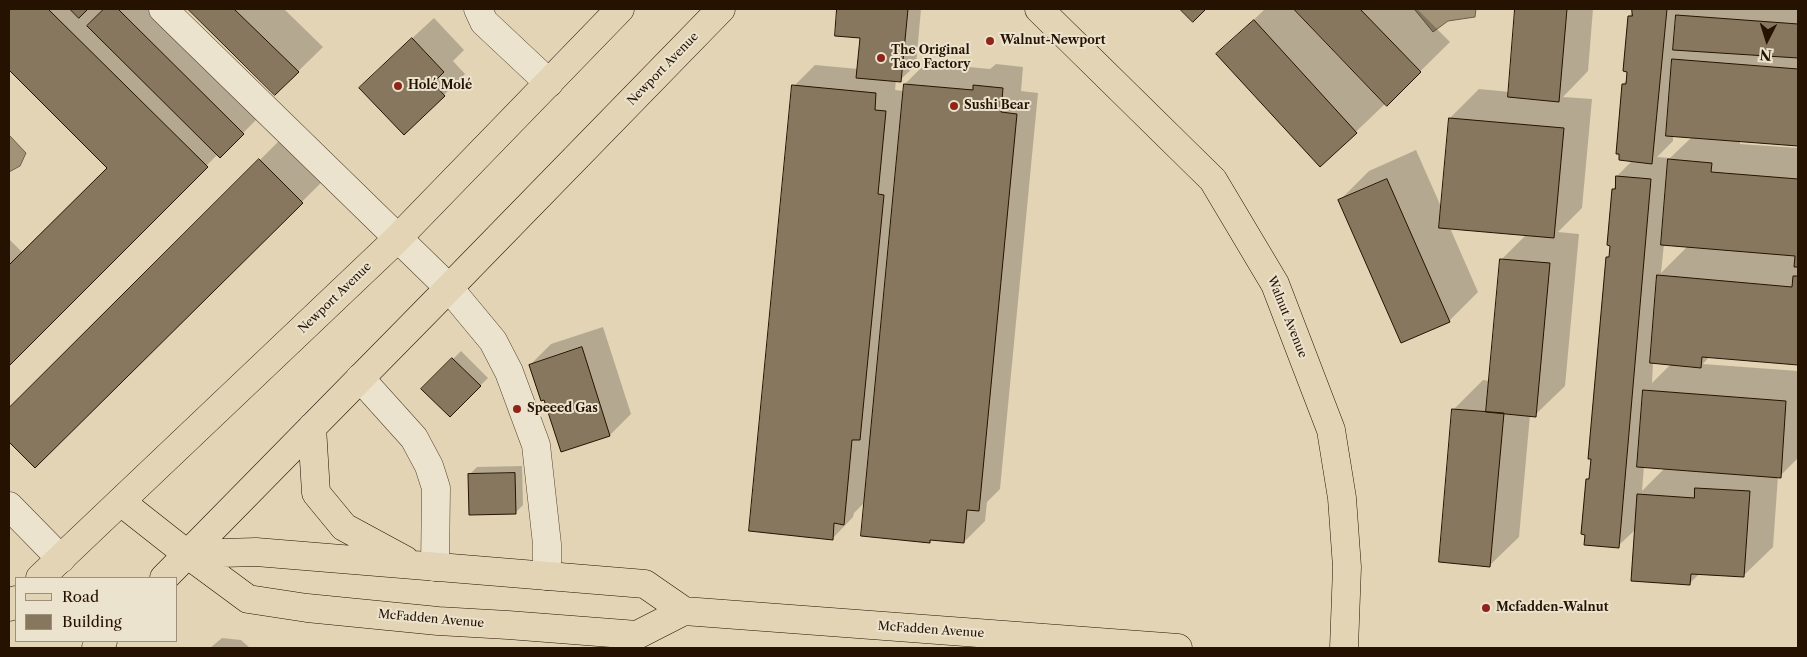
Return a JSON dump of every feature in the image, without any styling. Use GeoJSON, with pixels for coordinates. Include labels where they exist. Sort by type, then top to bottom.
{"type":"FeatureCollection","features":[{"type":"Feature","properties":{"kind":"main road","name":"Newport Avenue"},"geometry":{"type":"LineString","coordinates":[[41,577],[397,239],[620,9]]}},
{"type":"Feature","properties":{"kind":"main road","name":"Newport Avenue"},"geometry":{"type":"LineString","coordinates":[[165,577],[721,9]]}},
{"type":"Feature","properties":{"kind":"main road","name":"Walnut Avenue"},"geometry":{"type":"LineString","coordinates":[[1039,9],[1213,180],[1275,284],[1331,430],[1342,498],[1347,567],[1344,648]]}},
{"type":"Feature","properties":{"kind":"main road"},"geometry":{"type":"LineString","coordinates":[[312,427],[316,493],[344,527],[424,566]]}},
{"type":"Feature","properties":{"kind":"main road","name":"McFadden Avenue"},"geometry":{"type":"LineString","coordinates":[[121,502],[248,600],[438,621],[637,635],[684,611],[1058,644],[1178,648]]}},
{"type":"Feature","properties":{"kind":"main road"},"geometry":{"type":"LineString","coordinates":[[187,554],[256,552],[645,584],[684,611]]}},
{"type":"Feature","properties":{"kind":"lane"},"geometry":{"type":"LineString","coordinates":[[162,9],[449,288],[493,341],[509,372],[536,446],[547,544],[547,576]]}},
{"type":"Feature","properties":{"kind":"lane"},"geometry":{"type":"LineString","coordinates":[[478,9],[484,22],[549,82]]}},
{"type":"Feature","properties":{"kind":"lane"},"geometry":{"type":"LineString","coordinates":[[360,378],[414,438],[430,466],[436,488],[424,566]]}},
{"type":"Feature","properties":{"kind":"lane"},"geometry":{"type":"LineString","coordinates":[[9,506],[60,559]]}},
{"type":"Feature","properties":{"kind":"shaded area"},"geometry":{"type":"Polygon","coordinates":[[[1476,9],[1475,17],[1448,21],[1433,32],[1415,10],[1476,9]]]}},
{"type":"Feature","properties":{"kind":"shaded area"},"geometry":{"type":"Polygon","coordinates":[[[9,135],[26,153],[20,166],[9,172],[9,135]]]}},
{"type":"Feature","properties":{"kind":"building"},"geometry":{"type":"Polygon","coordinates":[[[9,9],[48,9],[208,167],[9,366],[9,265],[107,168],[9,70],[9,9]]]}},
{"type":"Feature","properties":{"kind":"building"},"geometry":{"type":"Polygon","coordinates":[[[70,9],[88,9],[79,18],[70,9]]]}},
{"type":"Feature","properties":{"kind":"building"},"geometry":{"type":"Polygon","coordinates":[[[104,9],[118,9],[244,134],[220,158],[87,26],[104,9]]]}},
{"type":"Feature","properties":{"kind":"building"},"geometry":{"type":"Polygon","coordinates":[[[188,9],[234,9],[299,72],[275,95],[188,9]]]}},
{"type":"Feature","properties":{"kind":"building","name":"The Original Taco Factory"},"geometry":{"type":"Polygon","coordinates":[[[837,9],[908,9],[901,82],[856,78],[860,38],[835,36],[837,9]]]}},
{"type":"Feature","properties":{"kind":"building"},"geometry":{"type":"Polygon","coordinates":[[[1180,9],[1206,9],[1193,22],[1180,9]]]}},
{"type":"Feature","properties":{"kind":"building"},"geometry":{"type":"Polygon","coordinates":[[[1294,9],[1360,9],[1421,72],[1387,106],[1294,9]]]}},
{"type":"Feature","properties":{"kind":"building"},"geometry":{"type":"Polygon","coordinates":[[[1515,9],[1567,9],[1559,102],[1508,97],[1515,9]]]}},
{"type":"Feature","properties":{"kind":"building"},"geometry":{"type":"Polygon","coordinates":[[[1632,9],[1667,9],[1652,164],[1619,160],[1619,154],[1616,154],[1622,84],[1626,84],[1627,72],[1623,71],[1628,16],[1632,16],[1632,9]]]}},
{"type":"Feature","properties":{"kind":"building"},"geometry":{"type":"Polygon","coordinates":[[[1676,15],[1798,24],[1798,58],[1673,50],[1676,15]]]}},
{"type":"Feature","properties":{"kind":"building"},"geometry":{"type":"Polygon","coordinates":[[[1254,20],[1357,133],[1320,167],[1216,54],[1254,20]]]}},
{"type":"Feature","properties":{"kind":"building","name":"Holé Molé"},"geometry":{"type":"Polygon","coordinates":[[[412,38],[444,72],[433,83],[445,96],[404,135],[359,88],[412,38]]]}},
{"type":"Feature","properties":{"kind":"building"},"geometry":{"type":"Polygon","coordinates":[[[1672,59],[1798,69],[1798,146],[1666,136],[1672,59]]]}},
{"type":"Feature","properties":{"kind":"building"},"geometry":{"type":"Polygon","coordinates":[[[904,84],[973,90],[973,85],[1003,88],[1001,112],[1017,114],[979,511],[967,510],[964,543],[930,540],[930,543],[861,536],[904,84]]]}},
{"type":"Feature","properties":{"kind":"building"},"geometry":{"type":"Polygon","coordinates":[[[792,85],[876,93],[875,110],[886,111],[878,194],[884,195],[860,440],[852,440],[844,525],[834,523],[833,540],[749,531],[792,85]]]}},
{"type":"Feature","properties":{"kind":"building"},"geometry":{"type":"Polygon","coordinates":[[[1449,118],[1564,128],[1554,238],[1439,228],[1449,118]]]}},
{"type":"Feature","properties":{"kind":"building"},"geometry":{"type":"Polygon","coordinates":[[[259,159],[303,203],[35,468],[9,442],[9,408],[259,159]]]}},
{"type":"Feature","properties":{"kind":"building"},"geometry":{"type":"Polygon","coordinates":[[[1668,159],[1712,163],[1711,172],[1798,179],[1798,267],[1794,267],[1795,256],[1661,245],[1668,159]]]}},
{"type":"Feature","properties":{"kind":"building"},"geometry":{"type":"Polygon","coordinates":[[[1616,176],[1651,179],[1619,548],[1584,545],[1585,535],[1581,534],[1586,479],[1589,479],[1591,459],[1588,459],[1606,257],[1609,257],[1610,246],[1607,245],[1612,189],[1615,189],[1616,176]]]}},
{"type":"Feature","properties":{"kind":"building"},"geometry":{"type":"Polygon","coordinates":[[[1387,179],[1450,322],[1401,343],[1338,200],[1387,179]]]}},
{"type":"Feature","properties":{"kind":"building"},"geometry":{"type":"Polygon","coordinates":[[[1500,259],[1550,263],[1536,417],[1486,412],[1500,259]]]}},
{"type":"Feature","properties":{"kind":"building"},"geometry":{"type":"Polygon","coordinates":[[[1657,275],[1792,287],[1793,276],[1798,276],[1798,365],[1702,357],[1701,368],[1650,363],[1657,275]]]}},
{"type":"Feature","properties":{"kind":"building"},"geometry":{"type":"Polygon","coordinates":[[[582,347],[610,436],[561,452],[544,400],[541,401],[529,365],[582,347]]]}},
{"type":"Feature","properties":{"kind":"building"},"geometry":{"type":"Polygon","coordinates":[[[452,358],[481,386],[450,417],[421,389],[452,358]]]}},
{"type":"Feature","properties":{"kind":"building"},"geometry":{"type":"Polygon","coordinates":[[[1643,390],[1786,401],[1781,478],[1637,467],[1643,390]]]}},
{"type":"Feature","properties":{"kind":"building"},"geometry":{"type":"Polygon","coordinates":[[[1452,409],[1504,413],[1490,567],[1439,562],[1452,409]]]}},
{"type":"Feature","properties":{"kind":"building"},"geometry":{"type":"Polygon","coordinates":[[[515,473],[516,514],[469,515],[468,474],[515,473]]]}},
{"type":"Feature","properties":{"kind":"building"},"geometry":{"type":"Polygon","coordinates":[[[1695,488],[1750,491],[1744,577],[1691,574],[1690,585],[1631,581],[1637,494],[1694,498],[1695,488]]]}},
{"type":"Feature","properties":{"kind":"place","name":"Walnut-Newport"},"geometry":{"type":"Point","coordinates":[990,41]}},
{"type":"Feature","properties":{"kind":"place","name":"The Original Taco Factory"},"geometry":{"type":"Point","coordinates":[881,58]}},
{"type":"Feature","properties":{"kind":"place","name":"Holé Molé"},"geometry":{"type":"Point","coordinates":[398,86]}},
{"type":"Feature","properties":{"kind":"place","name":"Sushi Bear"},"geometry":{"type":"Point","coordinates":[954,106]}},
{"type":"Feature","properties":{"kind":"place","name":"Speeed Gas"},"geometry":{"type":"Point","coordinates":[517,409]}},
{"type":"Feature","properties":{"kind":"place","name":"Mcfadden-Walnut"},"geometry":{"type":"Point","coordinates":[1486,608]}}]}
